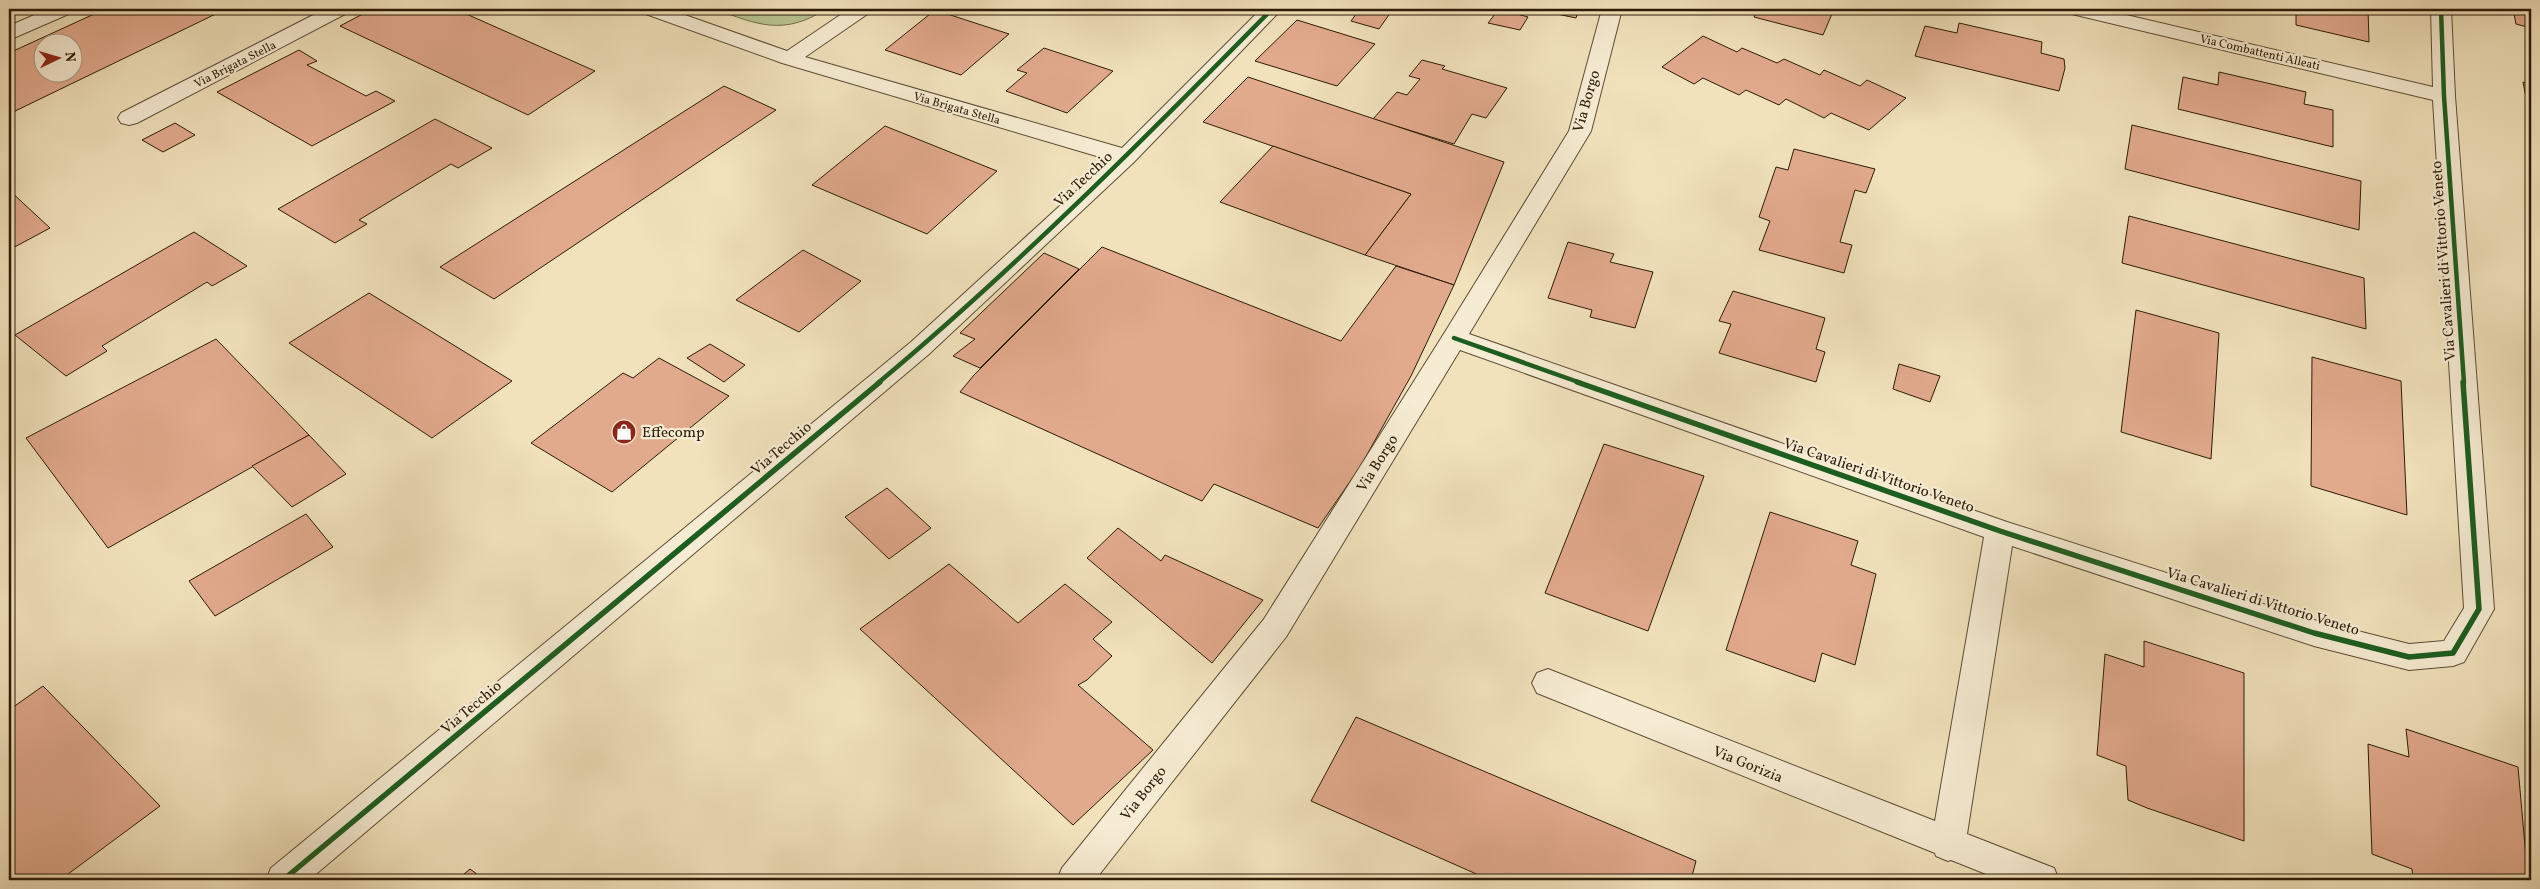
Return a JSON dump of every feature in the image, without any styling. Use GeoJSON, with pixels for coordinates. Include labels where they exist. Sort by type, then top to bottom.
{"type":"FeatureCollection","features":[{"type":"Feature","properties":{"kind":"street"},"geometry":{"type":"LineString","coordinates":[[9,34],[64,9]]}},
{"type":"Feature","properties":{"kind":"street","name":"Via Brigata Stella"},"geometry":{"type":"LineString","coordinates":[[129,118],[340,9]]}},
{"type":"Feature","properties":{"kind":"street","name":"Via Brigata Stella"},"geometry":{"type":"LineString","coordinates":[[650,9],[788,59],[1126,157]]}},
{"type":"Feature","properties":{"kind":"street"},"geometry":{"type":"LineString","coordinates":[[788,59],[862,9]]}},
{"type":"Feature","properties":{"kind":"street","name":"Via Tecchio"},"geometry":{"type":"LineString","coordinates":[[283,880],[920,348],[1126,157],[1272,9]]}},
{"type":"Feature","properties":{"kind":"street","name":"Via Borgo"},"geometry":{"type":"LineString","coordinates":[[1074,880],[1274,628],[1454,338],[1580,131],[1612,9]]}},
{"type":"Feature","properties":{"kind":"street","name":"Via Combattenti Alleati"},"geometry":{"type":"LineString","coordinates":[[2076,9],[2444,96]]}},
{"type":"Feature","properties":{"kind":"street","name":"Via Cavalieri di Vittorio Veneto"},"geometry":{"type":"LineString","coordinates":[[1454,338],[2000,531],[2314,632],[2409,657],[2453,653],[2479,609],[2444,96],[2441,9]]}},
{"type":"Feature","properties":{"kind":"street"},"geometry":{"type":"LineString","coordinates":[[1948,845],[2000,531]]}},
{"type":"Feature","properties":{"kind":"street","name":"Via Gorizia"},"geometry":{"type":"LineString","coordinates":[[1548,683],[1948,845],[2042,880]]}},
{"type":"Feature","properties":{"kind":"green space"},"geometry":{"type":"Polygon","coordinates":[[[715,9],[826,9],[797,23],[771,25],[745,20],[715,9]]]}},
{"type":"Feature","properties":{"kind":"building"},"geometry":{"type":"Polygon","coordinates":[[[105,9],[226,9],[82,79],[82,32],[55,32],[105,9]]]}},
{"type":"Feature","properties":{"kind":"building"},"geometry":{"type":"Polygon","coordinates":[[[372,9],[455,9],[595,71],[528,115],[340,26],[372,9]]]}},
{"type":"Feature","properties":{"kind":"building"},"geometry":{"type":"Polygon","coordinates":[[[1360,9],[1393,9],[1379,29],[1351,21],[1360,9]]]}},
{"type":"Feature","properties":{"kind":"building"},"geometry":{"type":"Polygon","coordinates":[[[1499,9],[1528,17],[1520,30],[1488,23],[1499,9]]]}},
{"type":"Feature","properties":{"kind":"building"},"geometry":{"type":"Polygon","coordinates":[[[1559,9],[1579,9],[1576,18],[1557,14],[1559,9]]]}},
{"type":"Feature","properties":{"kind":"building"},"geometry":{"type":"Polygon","coordinates":[[[1758,9],[1834,9],[1823,35],[1754,17],[1758,9]]]}},
{"type":"Feature","properties":{"kind":"building"},"geometry":{"type":"Polygon","coordinates":[[[2296,9],[2368,9],[2369,42],[2296,25],[2296,9]]]}},
{"type":"Feature","properties":{"kind":"building"},"geometry":{"type":"Polygon","coordinates":[[[2513,9],[2531,9],[2531,28],[2516,24],[2513,9]]]}},
{"type":"Feature","properties":{"kind":"building"},"geometry":{"type":"Polygon","coordinates":[[[935,10],[1009,34],[961,75],[885,50],[935,10]]]}},
{"type":"Feature","properties":{"kind":"building"},"geometry":{"type":"Polygon","coordinates":[[[1297,20],[1375,44],[1337,86],[1255,61],[1297,20]]]}},
{"type":"Feature","properties":{"kind":"building"},"geometry":{"type":"Polygon","coordinates":[[[1959,23],[2042,42],[2041,53],[2064,59],[2065,68],[2059,91],[1915,56],[1925,26],[1957,33],[1959,23]]]}},
{"type":"Feature","properties":{"kind":"building"},"geometry":{"type":"Polygon","coordinates":[[[1703,36],[1737,52],[1742,48],[1777,63],[1784,59],[1820,75],[1824,70],[1860,86],[1867,80],[1906,98],[1869,130],[1831,113],[1824,118],[1786,99],[1779,105],[1746,90],[1739,95],[1703,78],[1694,84],[1662,67],[1703,36]]]}},
{"type":"Feature","properties":{"kind":"building"},"geometry":{"type":"Polygon","coordinates":[[[32,42],[32,82],[75,82],[9,114],[9,53],[32,42]]]}},
{"type":"Feature","properties":{"kind":"building"},"geometry":{"type":"Polygon","coordinates":[[[1044,48],[1113,71],[1067,113],[1006,91],[1027,73],[1017,70],[1044,48]]]}},
{"type":"Feature","properties":{"kind":"building"},"geometry":{"type":"Polygon","coordinates":[[[299,50],[317,61],[307,65],[366,96],[376,91],[395,101],[312,146],[217,92],[299,50]]]}},
{"type":"Feature","properties":{"kind":"building"},"geometry":{"type":"Polygon","coordinates":[[[1422,60],[1445,66],[1442,69],[1507,88],[1486,118],[1472,114],[1454,144],[1373,119],[1397,92],[1407,95],[1420,79],[1409,76],[1422,60]]]}},
{"type":"Feature","properties":{"kind":"building"},"geometry":{"type":"Polygon","coordinates":[[[2219,72],[2306,92],[2304,104],[2333,110],[2333,147],[2178,109],[2183,77],[2218,85],[2219,72]]]}},
{"type":"Feature","properties":{"kind":"building"},"geometry":{"type":"Polygon","coordinates":[[[1248,77],[1504,162],[1454,285],[1365,255],[1411,194],[1203,122],[1248,77]]]}},
{"type":"Feature","properties":{"kind":"building"},"geometry":{"type":"Polygon","coordinates":[[[2523,82],[2531,84],[2531,118],[2528,108],[2523,82]]]}},
{"type":"Feature","properties":{"kind":"building"},"geometry":{"type":"Polygon","coordinates":[[[724,86],[776,110],[494,299],[440,267],[724,86]]]}},
{"type":"Feature","properties":{"kind":"building"},"geometry":{"type":"Polygon","coordinates":[[[435,119],[492,148],[458,168],[451,164],[359,220],[367,224],[335,243],[278,209],[435,119]]]}},
{"type":"Feature","properties":{"kind":"building"},"geometry":{"type":"Polygon","coordinates":[[[175,123],[195,135],[163,152],[142,140],[175,123]]]}},
{"type":"Feature","properties":{"kind":"building"},"geometry":{"type":"Polygon","coordinates":[[[2132,125],[2361,181],[2359,230],[2125,169],[2132,125]]]}},
{"type":"Feature","properties":{"kind":"building"},"geometry":{"type":"Polygon","coordinates":[[[885,126],[997,171],[927,234],[812,185],[885,126]]]}},
{"type":"Feature","properties":{"kind":"building"},"geometry":{"type":"Polygon","coordinates":[[[1273,146],[1411,194],[1365,255],[1220,202],[1273,146]]]}},
{"type":"Feature","properties":{"kind":"building"},"geometry":{"type":"Polygon","coordinates":[[[1794,149],[1875,169],[1866,193],[1855,190],[1840,242],[1852,245],[1844,273],[1759,250],[1770,221],[1759,217],[1776,167],[1788,170],[1794,149]]]}},
{"type":"Feature","properties":{"kind":"building"},"geometry":{"type":"Polygon","coordinates":[[[9,190],[50,228],[9,250],[9,190]]]}},
{"type":"Feature","properties":{"kind":"building"},"geometry":{"type":"Polygon","coordinates":[[[2129,216],[2364,278],[2366,329],[2122,263],[2129,216]]]}},
{"type":"Feature","properties":{"kind":"building"},"geometry":{"type":"Polygon","coordinates":[[[194,232],[247,266],[212,286],[207,282],[102,346],[107,351],[66,376],[15,335],[194,232]]]}},
{"type":"Feature","properties":{"kind":"building"},"geometry":{"type":"Polygon","coordinates":[[[1568,242],[1614,254],[1610,262],[1653,272],[1635,328],[1590,317],[1592,310],[1548,298],[1568,242]]]}},
{"type":"Feature","properties":{"kind":"building"},"geometry":{"type":"Polygon","coordinates":[[[1102,247],[1341,341],[1396,266],[1454,285],[1411,376],[1360,467],[1318,528],[1214,484],[1202,501],[960,392],[974,375],[1102,247]]]}},
{"type":"Feature","properties":{"kind":"building"},"geometry":{"type":"Polygon","coordinates":[[[803,250],[861,281],[799,332],[736,300],[803,250]]]}},
{"type":"Feature","properties":{"kind":"building"},"geometry":{"type":"Polygon","coordinates":[[[1044,253],[1079,269],[980,368],[953,356],[975,339],[960,333],[1044,253]]]}},
{"type":"Feature","properties":{"kind":"building"},"geometry":{"type":"Polygon","coordinates":[[[1733,291],[1825,318],[1816,349],[1825,352],[1816,382],[1719,353],[1731,324],[1719,321],[1733,291]]]}},
{"type":"Feature","properties":{"kind":"building"},"geometry":{"type":"Polygon","coordinates":[[[369,293],[512,381],[432,438],[289,343],[369,293]]]}},
{"type":"Feature","properties":{"kind":"building"},"geometry":{"type":"Polygon","coordinates":[[[2136,310],[2219,333],[2211,459],[2121,432],[2136,310]]]}},
{"type":"Feature","properties":{"kind":"building"},"geometry":{"type":"Polygon","coordinates":[[[216,339],[309,435],[108,548],[26,438],[216,339]]]}},
{"type":"Feature","properties":{"kind":"building"},"geometry":{"type":"Polygon","coordinates":[[[710,344],[745,365],[724,382],[687,358],[710,344]]]}},
{"type":"Feature","properties":{"kind":"building"},"geometry":{"type":"Polygon","coordinates":[[[2312,357],[2401,381],[2407,515],[2311,486],[2312,357]]]}},
{"type":"Feature","properties":{"kind":"building"},"geometry":{"type":"Polygon","coordinates":[[[659,358],[729,396],[612,492],[531,443],[623,373],[633,378],[659,358]]]}},
{"type":"Feature","properties":{"kind":"building"},"geometry":{"type":"Polygon","coordinates":[[[1899,364],[1940,376],[1930,402],[1893,389],[1899,364]]]}},
{"type":"Feature","properties":{"kind":"building"},"geometry":{"type":"Polygon","coordinates":[[[309,435],[346,474],[292,507],[252,466],[309,435]]]}},
{"type":"Feature","properties":{"kind":"building"},"geometry":{"type":"Polygon","coordinates":[[[1604,444],[1704,476],[1648,631],[1545,593],[1604,444]]]}},
{"type":"Feature","properties":{"kind":"building"},"geometry":{"type":"Polygon","coordinates":[[[887,488],[931,528],[889,559],[845,517],[887,488]]]}},
{"type":"Feature","properties":{"kind":"building"},"geometry":{"type":"Polygon","coordinates":[[[1770,512],[1858,541],[1851,565],[1876,574],[1855,665],[1822,653],[1815,682],[1726,650],[1770,512]]]}},
{"type":"Feature","properties":{"kind":"building"},"geometry":{"type":"Polygon","coordinates":[[[306,514],[333,547],[215,616],[189,581],[306,514]]]}},
{"type":"Feature","properties":{"kind":"building"},"geometry":{"type":"Polygon","coordinates":[[[1118,528],[1161,561],[1165,555],[1263,600],[1212,663],[1087,558],[1118,528]]]}},
{"type":"Feature","properties":{"kind":"building"},"geometry":{"type":"Polygon","coordinates":[[[949,564],[1018,623],[1065,584],[1112,622],[1093,639],[1112,656],[1087,680],[1078,685],[1153,750],[1073,825],[860,629],[949,564]]]}},
{"type":"Feature","properties":{"kind":"building"},"geometry":{"type":"Polygon","coordinates":[[[2144,641],[2244,673],[2244,841],[2128,800],[2126,766],[2097,755],[2105,654],[2144,667],[2144,641]]]}},
{"type":"Feature","properties":{"kind":"building"},"geometry":{"type":"Polygon","coordinates":[[[43,686],[160,806],[60,880],[9,880],[9,710],[43,686]]]}},
{"type":"Feature","properties":{"kind":"building"},"geometry":{"type":"Polygon","coordinates":[[[1356,717],[1696,861],[1691,880],[1490,880],[1311,801],[1356,717]]]}},
{"type":"Feature","properties":{"kind":"building"},"geometry":{"type":"Polygon","coordinates":[[[2406,729],[2518,767],[2528,880],[2413,880],[2412,869],[2372,854],[2368,744],[2409,757],[2406,729]]]}},
{"type":"Feature","properties":{"kind":"building"},"geometry":{"type":"Polygon","coordinates":[[[470,869],[485,880],[457,880],[470,869]]]}},
{"type":"Feature","properties":{"kind":"cycle path"},"geometry":{"type":"LineString","coordinates":[[283,880],[920,348],[1126,157],[1272,9]]}},
{"type":"Feature","properties":{"kind":"cycle path"},"geometry":{"type":"LineString","coordinates":[[1454,338],[2000,531],[2314,633],[2409,657],[2453,653],[2479,609],[2444,96],[2441,9]]}},
{"type":"Feature","properties":{"kind":"place","name":"Effecomp"},"geometry":{"type":"Point","coordinates":[624,432]}}]}
